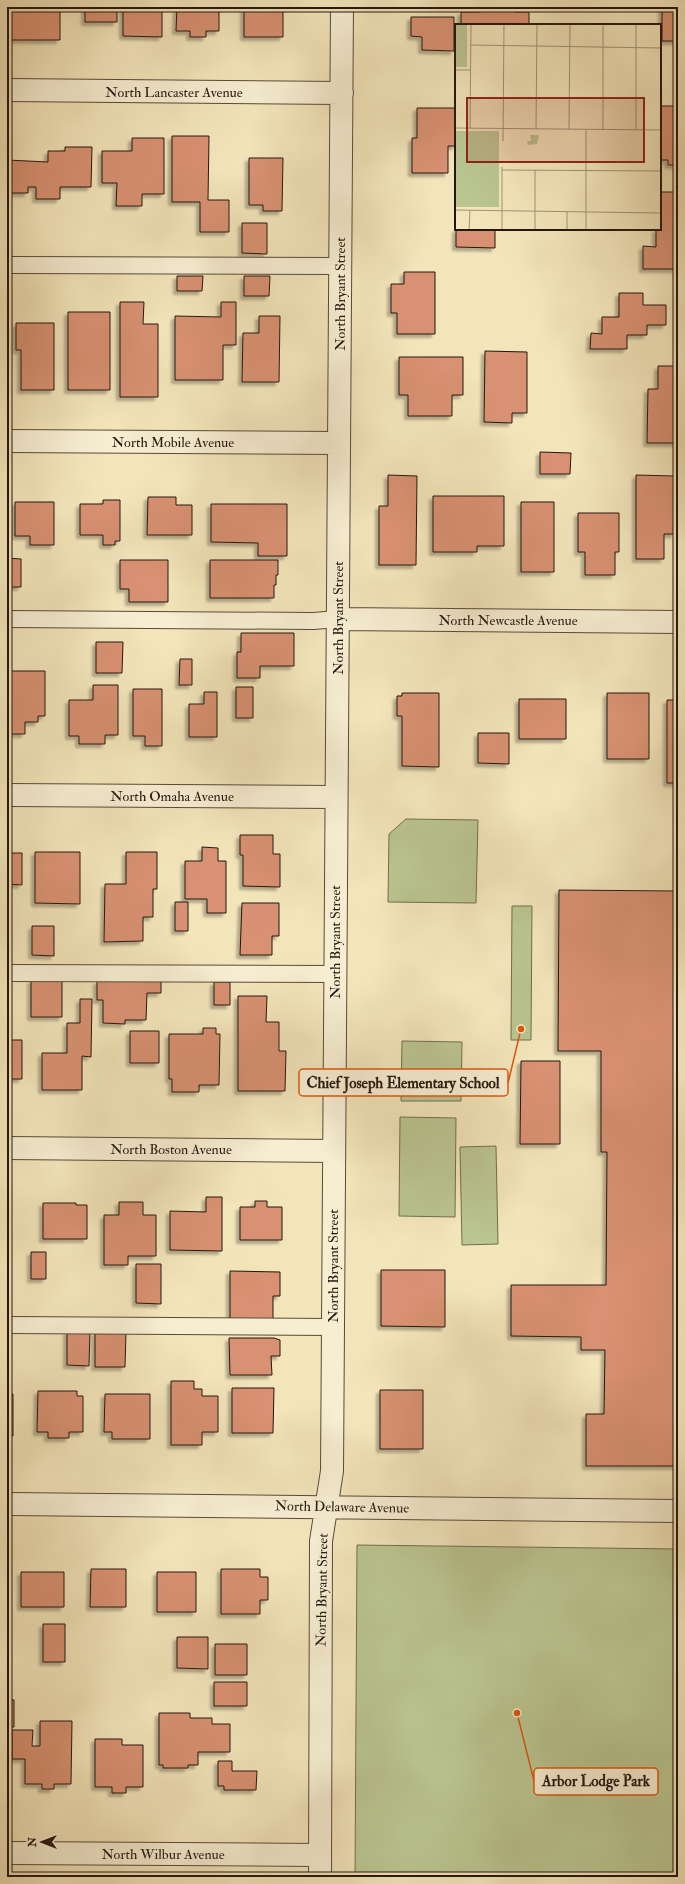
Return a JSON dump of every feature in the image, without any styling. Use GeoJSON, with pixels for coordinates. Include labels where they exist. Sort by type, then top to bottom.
{"type":"FeatureCollection","features":[{"type":"Feature","properties":{"kind":"street","name":"North Bryant Street"},"geometry":{"type":"LineString","coordinates":[[320,1877],[321,1541],[332,1472],[342,7]]}},
{"type":"Feature","properties":{"kind":"street","name":"North Lancaster Avenue"},"geometry":{"type":"LineString","coordinates":[[7,90],[342,93]]}},
{"type":"Feature","properties":{"kind":"street","name":"North Mobile Avenue"},"geometry":{"type":"LineString","coordinates":[[7,441],[339,443]]}},
{"type":"Feature","properties":{"kind":"street","name":"North Newcastle Avenue"},"geometry":{"type":"LineString","coordinates":[[338,619],[625,620],[678,622]]}},
{"type":"Feature","properties":{"kind":"street","name":"North Omaha Avenue"},"geometry":{"type":"LineString","coordinates":[[7,795],[336,797]]}},
{"type":"Feature","properties":{"kind":"street","name":"North Boston Avenue"},"geometry":{"type":"LineString","coordinates":[[7,1148],[334,1151]]}},
{"type":"Feature","properties":{"kind":"street","name":"North Delaware Avenue"},"geometry":{"type":"LineString","coordinates":[[7,1504],[678,1511]]}},
{"type":"Feature","properties":{"kind":"street","name":"North Wilbur Avenue"},"geometry":{"type":"LineString","coordinates":[[7,1853],[320,1855]]}},
{"type":"Feature","properties":{"kind":"lane"},"geometry":{"type":"LineString","coordinates":[[7,265],[340,266]]}},
{"type":"Feature","properties":{"kind":"lane"},"geometry":{"type":"LineString","coordinates":[[7,619],[313,621],[338,619]]}},
{"type":"Feature","properties":{"kind":"lane"},"geometry":{"type":"LineString","coordinates":[[7,973],[335,974]]}},
{"type":"Feature","properties":{"kind":"lane"},"geometry":{"type":"LineString","coordinates":[[7,1325],[333,1327]]}},
{"type":"Feature","properties":{"kind":"green space"},"geometry":{"type":"Polygon","coordinates":[[[406,819],[478,820],[476,903],[388,902],[389,834],[406,819]]]}},
{"type":"Feature","properties":{"kind":"green space"},"geometry":{"type":"Polygon","coordinates":[[[512,906],[532,906],[531,1040],[511,1040],[512,906]]]}},
{"type":"Feature","properties":{"kind":"green space"},"geometry":{"type":"Polygon","coordinates":[[[402,1041],[462,1042],[461,1101],[401,1101],[402,1041]]]}},
{"type":"Feature","properties":{"kind":"green space"},"geometry":{"type":"Polygon","coordinates":[[[400,1117],[456,1118],[455,1217],[399,1216],[400,1117]]]}},
{"type":"Feature","properties":{"kind":"green space"},"geometry":{"type":"Polygon","coordinates":[[[496,1146],[498,1244],[462,1245],[460,1147],[496,1146]]]}},
{"type":"Feature","properties":{"kind":"green space"},"geometry":{"type":"Polygon","coordinates":[[[357,1545],[678,1549],[678,1877],[355,1877],[357,1545]]]}},
{"type":"Feature","properties":{"kind":"building"},"geometry":{"type":"Polygon","coordinates":[[[7,7],[60,7],[60,40],[7,40],[7,7]]]}},
{"type":"Feature","properties":{"kind":"building"},"geometry":{"type":"Polygon","coordinates":[[[85,7],[117,7],[117,22],[85,22],[85,7]]]}},
{"type":"Feature","properties":{"kind":"building"},"geometry":{"type":"Polygon","coordinates":[[[123,7],[162,7],[162,37],[123,36],[123,7]]]}},
{"type":"Feature","properties":{"kind":"building"},"geometry":{"type":"Polygon","coordinates":[[[177,7],[219,7],[219,31],[206,31],[206,37],[190,37],[190,31],[176,31],[177,7]]]}},
{"type":"Feature","properties":{"kind":"building"},"geometry":{"type":"Polygon","coordinates":[[[244,7],[283,7],[283,37],[244,37],[244,7]]]}},
{"type":"Feature","properties":{"kind":"building"},"geometry":{"type":"Polygon","coordinates":[[[480,7],[515,7],[515,12],[529,12],[529,24],[461,24],[461,12],[480,12],[480,7]]]}},
{"type":"Feature","properties":{"kind":"building"},"geometry":{"type":"Polygon","coordinates":[[[662,7],[678,7],[678,41],[662,41],[662,7]]]}},
{"type":"Feature","properties":{"kind":"building"},"geometry":{"type":"Polygon","coordinates":[[[411,17],[454,17],[454,51],[422,50],[422,37],[411,36],[411,17]]]}},
{"type":"Feature","properties":{"kind":"building"},"geometry":{"type":"Polygon","coordinates":[[[661,106],[678,106],[678,165],[668,165],[668,160],[661,160],[661,106]]]}},
{"type":"Feature","properties":{"kind":"building"},"geometry":{"type":"Polygon","coordinates":[[[417,108],[455,108],[455,146],[448,146],[448,173],[412,173],[412,138],[417,138],[417,108]]]}},
{"type":"Feature","properties":{"kind":"building"},"geometry":{"type":"Polygon","coordinates":[[[172,136],[209,136],[208,200],[229,200],[229,232],[200,232],[200,202],[172,202],[172,136]]]}},
{"type":"Feature","properties":{"kind":"building"},"geometry":{"type":"Polygon","coordinates":[[[132,138],[164,138],[164,194],[142,194],[142,206],[116,206],[117,183],[102,183],[102,151],[132,151],[132,138]]]}},
{"type":"Feature","properties":{"kind":"building"},"geometry":{"type":"Polygon","coordinates":[[[65,147],[92,147],[91,187],[60,187],[60,199],[36,199],[36,187],[28,187],[28,193],[7,193],[7,160],[48,162],[48,151],[65,151],[65,147]]]}},
{"type":"Feature","properties":{"kind":"building"},"geometry":{"type":"Polygon","coordinates":[[[249,158],[283,158],[282,211],[263,211],[263,205],[249,205],[249,158]]]}},
{"type":"Feature","properties":{"kind":"building"},"geometry":{"type":"Polygon","coordinates":[[[661,192],[678,192],[678,269],[643,269],[643,246],[656,247],[656,230],[661,230],[661,192]]]}},
{"type":"Feature","properties":{"kind":"building"},"geometry":{"type":"Polygon","coordinates":[[[242,223],[267,223],[267,254],[242,253],[242,223]]]}},
{"type":"Feature","properties":{"kind":"building"},"geometry":{"type":"Polygon","coordinates":[[[456,230],[495,230],[495,248],[456,247],[456,230]]]}},
{"type":"Feature","properties":{"kind":"building"},"geometry":{"type":"Polygon","coordinates":[[[404,272],[435,272],[435,334],[397,334],[397,313],[391,313],[391,284],[404,284],[404,272]]]}},
{"type":"Feature","properties":{"kind":"building"},"geometry":{"type":"Polygon","coordinates":[[[177,276],[203,276],[202,291],[177,291],[177,276]]]}},
{"type":"Feature","properties":{"kind":"building"},"geometry":{"type":"Polygon","coordinates":[[[244,276],[270,276],[269,296],[244,296],[244,276]]]}},
{"type":"Feature","properties":{"kind":"building"},"geometry":{"type":"Polygon","coordinates":[[[619,293],[643,293],[643,305],[666,305],[666,325],[647,325],[647,335],[627,335],[627,349],[590,349],[591,333],[602,334],[602,317],[619,317],[619,293]]]}},
{"type":"Feature","properties":{"kind":"building"},"geometry":{"type":"Polygon","coordinates":[[[120,302],[144,302],[143,324],[158,324],[158,397],[120,397],[120,302]]]}},
{"type":"Feature","properties":{"kind":"building"},"geometry":{"type":"Polygon","coordinates":[[[221,302],[236,302],[236,345],[223,345],[223,380],[175,380],[175,316],[221,317],[221,302]]]}},
{"type":"Feature","properties":{"kind":"building"},"geometry":{"type":"Polygon","coordinates":[[[68,312],[110,312],[110,390],[68,390],[68,312]]]}},
{"type":"Feature","properties":{"kind":"building"},"geometry":{"type":"Polygon","coordinates":[[[259,316],[280,316],[279,382],[242,382],[243,333],[259,333],[259,316]]]}},
{"type":"Feature","properties":{"kind":"building"},"geometry":{"type":"Polygon","coordinates":[[[16,323],[54,323],[54,390],[21,390],[21,350],[16,350],[16,323]]]}},
{"type":"Feature","properties":{"kind":"building"},"geometry":{"type":"Polygon","coordinates":[[[485,351],[527,352],[527,413],[512,413],[512,423],[484,422],[485,351]]]}},
{"type":"Feature","properties":{"kind":"building"},"geometry":{"type":"Polygon","coordinates":[[[399,357],[463,357],[463,395],[452,395],[452,416],[408,416],[408,395],[399,395],[399,357]]]}},
{"type":"Feature","properties":{"kind":"building"},"geometry":{"type":"Polygon","coordinates":[[[658,366],[678,366],[678,443],[647,443],[648,389],[658,389],[658,366]]]}},
{"type":"Feature","properties":{"kind":"building"},"geometry":{"type":"Polygon","coordinates":[[[540,452],[571,453],[570,474],[540,474],[540,452]]]}},
{"type":"Feature","properties":{"kind":"building"},"geometry":{"type":"Polygon","coordinates":[[[388,475],[417,476],[416,565],[379,565],[379,506],[388,506],[388,475]]]}},
{"type":"Feature","properties":{"kind":"building"},"geometry":{"type":"Polygon","coordinates":[[[636,475],[675,476],[675,534],[664,534],[664,559],[636,559],[636,475]]]}},
{"type":"Feature","properties":{"kind":"building"},"geometry":{"type":"Polygon","coordinates":[[[433,496],[504,496],[504,546],[477,546],[477,552],[433,552],[433,496]]]}},
{"type":"Feature","properties":{"kind":"building"},"geometry":{"type":"Polygon","coordinates":[[[148,497],[176,497],[176,505],[192,505],[192,535],[147,535],[148,497]]]}},
{"type":"Feature","properties":{"kind":"building"},"geometry":{"type":"Polygon","coordinates":[[[103,500],[120,500],[120,541],[115,541],[115,545],[103,545],[103,535],[80,535],[80,504],[103,504],[103,500]]]}},
{"type":"Feature","properties":{"kind":"building"},"geometry":{"type":"Polygon","coordinates":[[[15,502],[54,502],[54,545],[30,545],[30,536],[15,536],[15,502]]]}},
{"type":"Feature","properties":{"kind":"building"},"geometry":{"type":"Polygon","coordinates":[[[521,502],[554,502],[554,572],[521,572],[521,502]]]}},
{"type":"Feature","properties":{"kind":"building"},"geometry":{"type":"Polygon","coordinates":[[[211,504],[287,504],[287,556],[258,556],[258,543],[211,542],[211,504]]]}},
{"type":"Feature","properties":{"kind":"building"},"geometry":{"type":"Polygon","coordinates":[[[578,513],[619,513],[619,552],[615,552],[615,575],[585,575],[585,552],[578,552],[578,513]]]}},
{"type":"Feature","properties":{"kind":"building"},"geometry":{"type":"Polygon","coordinates":[[[7,558],[21,559],[21,587],[7,587],[7,558]]]}},
{"type":"Feature","properties":{"kind":"building"},"geometry":{"type":"Polygon","coordinates":[[[120,560],[168,560],[168,602],[129,602],[129,589],[120,589],[120,560]]]}},
{"type":"Feature","properties":{"kind":"building"},"geometry":{"type":"Polygon","coordinates":[[[210,560],[278,560],[278,575],[276,575],[276,585],[274,585],[274,598],[210,598],[210,560]]]}},
{"type":"Feature","properties":{"kind":"building"},"geometry":{"type":"Polygon","coordinates":[[[241,633],[294,633],[294,666],[260,666],[260,678],[237,678],[237,652],[241,652],[241,633]]]}},
{"type":"Feature","properties":{"kind":"building"},"geometry":{"type":"Polygon","coordinates":[[[96,642],[123,642],[122,673],[96,673],[96,642]]]}},
{"type":"Feature","properties":{"kind":"building"},"geometry":{"type":"Polygon","coordinates":[[[180,659],[192,659],[192,685],[179,685],[180,659]]]}},
{"type":"Feature","properties":{"kind":"building"},"geometry":{"type":"Polygon","coordinates":[[[7,671],[45,671],[45,716],[38,716],[38,722],[25,722],[25,734],[7,734],[7,671]]]}},
{"type":"Feature","properties":{"kind":"building"},"geometry":{"type":"Polygon","coordinates":[[[93,685],[118,685],[118,735],[105,735],[105,744],[79,744],[79,736],[69,736],[69,700],[93,700],[93,685]]]}},
{"type":"Feature","properties":{"kind":"building"},"geometry":{"type":"Polygon","coordinates":[[[236,687],[253,687],[253,718],[236,718],[236,687]]]}},
{"type":"Feature","properties":{"kind":"building"},"geometry":{"type":"Polygon","coordinates":[[[133,689],[162,689],[162,746],[145,746],[145,736],[133,736],[133,689]]]}},
{"type":"Feature","properties":{"kind":"building"},"geometry":{"type":"Polygon","coordinates":[[[204,692],[217,692],[217,737],[189,737],[189,704],[204,704],[204,692]]]}},
{"type":"Feature","properties":{"kind":"building"},"geometry":{"type":"Polygon","coordinates":[[[402,693],[439,693],[439,767],[402,766],[402,716],[397,716],[397,696],[402,696],[402,693]]]}},
{"type":"Feature","properties":{"kind":"building"},"geometry":{"type":"Polygon","coordinates":[[[607,693],[649,693],[649,759],[607,759],[607,693]]]}},
{"type":"Feature","properties":{"kind":"building"},"geometry":{"type":"Polygon","coordinates":[[[519,699],[566,699],[566,739],[519,739],[519,699]]]}},
{"type":"Feature","properties":{"kind":"building"},"geometry":{"type":"Polygon","coordinates":[[[667,700],[678,700],[678,783],[667,783],[667,700]]]}},
{"type":"Feature","properties":{"kind":"building"},"geometry":{"type":"Polygon","coordinates":[[[478,733],[509,733],[509,764],[478,763],[478,733]]]}},
{"type":"Feature","properties":{"kind":"building"},"geometry":{"type":"Polygon","coordinates":[[[240,835],[273,835],[273,854],[280,854],[280,887],[243,886],[243,855],[240,855],[240,835]]]}},
{"type":"Feature","properties":{"kind":"building"},"geometry":{"type":"Polygon","coordinates":[[[202,847],[218,848],[218,861],[226,861],[226,913],[207,913],[207,899],[185,899],[185,861],[202,861],[202,847]]]}},
{"type":"Feature","properties":{"kind":"building"},"geometry":{"type":"Polygon","coordinates":[[[35,852],[80,852],[80,904],[35,903],[35,852]]]}},
{"type":"Feature","properties":{"kind":"building"},"geometry":{"type":"Polygon","coordinates":[[[126,852],[157,852],[157,889],[153,889],[153,917],[143,917],[143,941],[104,942],[105,884],[126,884],[126,852]]]}},
{"type":"Feature","properties":{"kind":"building"},"geometry":{"type":"Polygon","coordinates":[[[7,853],[22,853],[22,885],[7,884],[7,853]]]}},
{"type":"Feature","properties":{"kind":"building"},"geometry":{"type":"Polygon","coordinates":[[[559,890],[678,891],[678,1466],[586,1466],[586,1414],[604,1414],[605,1350],[581,1350],[581,1337],[511,1336],[511,1285],[606,1285],[607,1152],[601,1152],[601,1051],[558,1051],[559,890]]]}},
{"type":"Feature","properties":{"kind":"building"},"geometry":{"type":"Polygon","coordinates":[[[175,902],[188,902],[188,931],[175,931],[175,902]]]}},
{"type":"Feature","properties":{"kind":"building"},"geometry":{"type":"Polygon","coordinates":[[[242,903],[279,903],[279,936],[272,936],[272,955],[240,955],[242,903]]]}},
{"type":"Feature","properties":{"kind":"building"},"geometry":{"type":"Polygon","coordinates":[[[32,926],[54,926],[54,956],[32,955],[32,926]]]}},
{"type":"Feature","properties":{"kind":"building"},"geometry":{"type":"Polygon","coordinates":[[[161,978],[161,993],[147,993],[146,1020],[125,1020],[125,1024],[103,1023],[103,1000],[97,1000],[97,981],[161,978]]]}},
{"type":"Feature","properties":{"kind":"building"},"geometry":{"type":"Polygon","coordinates":[[[31,980],[62,980],[62,1017],[31,1017],[31,980]]]}},
{"type":"Feature","properties":{"kind":"building"},"geometry":{"type":"Polygon","coordinates":[[[214,982],[230,982],[230,1005],[214,1005],[214,982]]]}},
{"type":"Feature","properties":{"kind":"building"},"geometry":{"type":"Polygon","coordinates":[[[238,996],[267,996],[266,1022],[279,1022],[279,1051],[286,1051],[285,1091],[238,1091],[238,996]]]}},
{"type":"Feature","properties":{"kind":"building"},"geometry":{"type":"Polygon","coordinates":[[[80,999],[92,999],[91,1057],[82,1056],[82,1090],[42,1090],[42,1053],[67,1053],[67,1023],[80,1023],[80,999]]]}},
{"type":"Feature","properties":{"kind":"building"},"geometry":{"type":"Polygon","coordinates":[[[203,1028],[216,1028],[216,1034],[220,1034],[219,1085],[199,1085],[199,1092],[172,1092],[172,1079],[169,1079],[169,1034],[203,1034],[203,1028]]]}},
{"type":"Feature","properties":{"kind":"building"},"geometry":{"type":"Polygon","coordinates":[[[130,1031],[159,1031],[159,1063],[130,1063],[130,1031]]]}},
{"type":"Feature","properties":{"kind":"building"},"geometry":{"type":"Polygon","coordinates":[[[7,1040],[22,1040],[22,1079],[7,1079],[7,1040]]]}},
{"type":"Feature","properties":{"kind":"building"},"geometry":{"type":"Polygon","coordinates":[[[521,1061],[560,1061],[560,1144],[520,1144],[521,1061]]]}},
{"type":"Feature","properties":{"kind":"building"},"geometry":{"type":"Polygon","coordinates":[[[206,1197],[222,1197],[222,1251],[170,1250],[170,1211],[206,1212],[206,1197]]]}},
{"type":"Feature","properties":{"kind":"building"},"geometry":{"type":"Polygon","coordinates":[[[7,1199],[10,1199],[9,1255],[7,1255],[7,1199]]]}},
{"type":"Feature","properties":{"kind":"building"},"geometry":{"type":"Polygon","coordinates":[[[255,1201],[267,1201],[267,1207],[282,1207],[282,1240],[240,1240],[240,1207],[255,1207],[255,1201]]]}},
{"type":"Feature","properties":{"kind":"building"},"geometry":{"type":"Polygon","coordinates":[[[119,1202],[143,1202],[143,1215],[156,1215],[156,1256],[128,1256],[128,1265],[104,1265],[104,1215],[119,1215],[119,1202]]]}},
{"type":"Feature","properties":{"kind":"building"},"geometry":{"type":"Polygon","coordinates":[[[43,1203],[76,1203],[76,1205],[87,1205],[87,1239],[43,1239],[43,1203]]]}},
{"type":"Feature","properties":{"kind":"building"},"geometry":{"type":"Polygon","coordinates":[[[31,1252],[46,1252],[46,1279],[31,1279],[31,1252]]]}},
{"type":"Feature","properties":{"kind":"building"},"geometry":{"type":"Polygon","coordinates":[[[136,1264],[161,1264],[161,1304],[136,1303],[136,1264]]]}},
{"type":"Feature","properties":{"kind":"building"},"geometry":{"type":"Polygon","coordinates":[[[381,1270],[445,1270],[445,1327],[381,1326],[381,1270]]]}},
{"type":"Feature","properties":{"kind":"building"},"geometry":{"type":"Polygon","coordinates":[[[230,1271],[280,1272],[280,1296],[273,1296],[273,1322],[230,1322],[230,1271]]]}},
{"type":"Feature","properties":{"kind":"building"},"geometry":{"type":"Polygon","coordinates":[[[67,1331],[90,1331],[89,1366],[67,1365],[67,1331]]]}},
{"type":"Feature","properties":{"kind":"building"},"geometry":{"type":"Polygon","coordinates":[[[95,1332],[126,1332],[125,1367],[95,1367],[95,1332]]]}},
{"type":"Feature","properties":{"kind":"building"},"geometry":{"type":"Polygon","coordinates":[[[229,1338],[274,1338],[280,1340],[280,1356],[271,1356],[272,1375],[230,1375],[229,1338]]]}},
{"type":"Feature","properties":{"kind":"building"},"geometry":{"type":"Polygon","coordinates":[[[171,1381],[194,1381],[194,1389],[202,1389],[202,1396],[218,1396],[218,1432],[202,1432],[202,1445],[171,1445],[171,1381]]]}},
{"type":"Feature","properties":{"kind":"building"},"geometry":{"type":"Polygon","coordinates":[[[232,1388],[274,1388],[273,1433],[232,1433],[232,1388]]]}},
{"type":"Feature","properties":{"kind":"building"},"geometry":{"type":"Polygon","coordinates":[[[380,1390],[423,1390],[423,1449],[380,1449],[380,1390]]]}},
{"type":"Feature","properties":{"kind":"building"},"geometry":{"type":"Polygon","coordinates":[[[38,1391],[77,1391],[77,1396],[83,1396],[83,1432],[69,1432],[69,1438],[48,1438],[48,1432],[37,1432],[38,1391]]]}},
{"type":"Feature","properties":{"kind":"building"},"geometry":{"type":"Polygon","coordinates":[[[7,1394],[13,1394],[13,1436],[7,1436],[7,1394]]]}},
{"type":"Feature","properties":{"kind":"building"},"geometry":{"type":"Polygon","coordinates":[[[105,1394],[150,1394],[150,1439],[112,1439],[112,1432],[104,1432],[105,1394]]]}},
{"type":"Feature","properties":{"kind":"building"},"geometry":{"type":"Polygon","coordinates":[[[91,1569],[126,1569],[126,1607],[90,1607],[91,1569]]]}},
{"type":"Feature","properties":{"kind":"building"},"geometry":{"type":"Polygon","coordinates":[[[221,1569],[260,1569],[260,1577],[268,1577],[268,1600],[260,1600],[260,1614],[221,1614],[221,1569]]]}},
{"type":"Feature","properties":{"kind":"building"},"geometry":{"type":"Polygon","coordinates":[[[21,1572],[64,1572],[64,1607],[21,1607],[21,1572]]]}},
{"type":"Feature","properties":{"kind":"building"},"geometry":{"type":"Polygon","coordinates":[[[157,1572],[196,1572],[196,1612],[157,1612],[157,1572]]]}},
{"type":"Feature","properties":{"kind":"building"},"geometry":{"type":"Polygon","coordinates":[[[43,1624],[65,1624],[65,1662],[43,1662],[43,1624]]]}},
{"type":"Feature","properties":{"kind":"building"},"geometry":{"type":"Polygon","coordinates":[[[177,1637],[208,1637],[208,1669],[177,1668],[177,1637]]]}},
{"type":"Feature","properties":{"kind":"building"},"geometry":{"type":"Polygon","coordinates":[[[215,1644],[247,1644],[247,1675],[215,1675],[215,1644]]]}},
{"type":"Feature","properties":{"kind":"building"},"geometry":{"type":"Polygon","coordinates":[[[214,1682],[247,1682],[247,1706],[214,1706],[214,1682]]]}},
{"type":"Feature","properties":{"kind":"building"},"geometry":{"type":"Polygon","coordinates":[[[7,1699],[14,1700],[14,1727],[7,1727],[7,1699]]]}},
{"type":"Feature","properties":{"kind":"building"},"geometry":{"type":"Polygon","coordinates":[[[159,1713],[190,1713],[190,1718],[212,1718],[212,1724],[230,1724],[230,1752],[198,1752],[198,1765],[188,1765],[188,1768],[163,1768],[163,1765],[159,1765],[159,1713]]]}},
{"type":"Feature","properties":{"kind":"building"},"geometry":{"type":"Polygon","coordinates":[[[40,1721],[72,1721],[71,1784],[54,1784],[54,1789],[42,1789],[42,1784],[25,1784],[25,1759],[12,1759],[12,1730],[33,1730],[32,1746],[40,1746],[40,1721]]]}},
{"type":"Feature","properties":{"kind":"building"},"geometry":{"type":"Polygon","coordinates":[[[95,1739],[122,1739],[122,1745],[143,1745],[143,1787],[126,1787],[126,1793],[112,1793],[112,1787],[95,1787],[95,1739]]]}},
{"type":"Feature","properties":{"kind":"building"},"geometry":{"type":"Polygon","coordinates":[[[218,1761],[232,1761],[232,1771],[257,1771],[256,1790],[224,1790],[224,1786],[218,1786],[218,1761]]]}},
{"type":"Feature","properties":{"kind":"place","name":"Chief Joseph Elementary School"},"geometry":{"type":"Point","coordinates":[521,1029]}},
{"type":"Feature","properties":{"kind":"place","name":"Arbor Lodge Park"},"geometry":{"type":"Point","coordinates":[517,1713]}}]}
